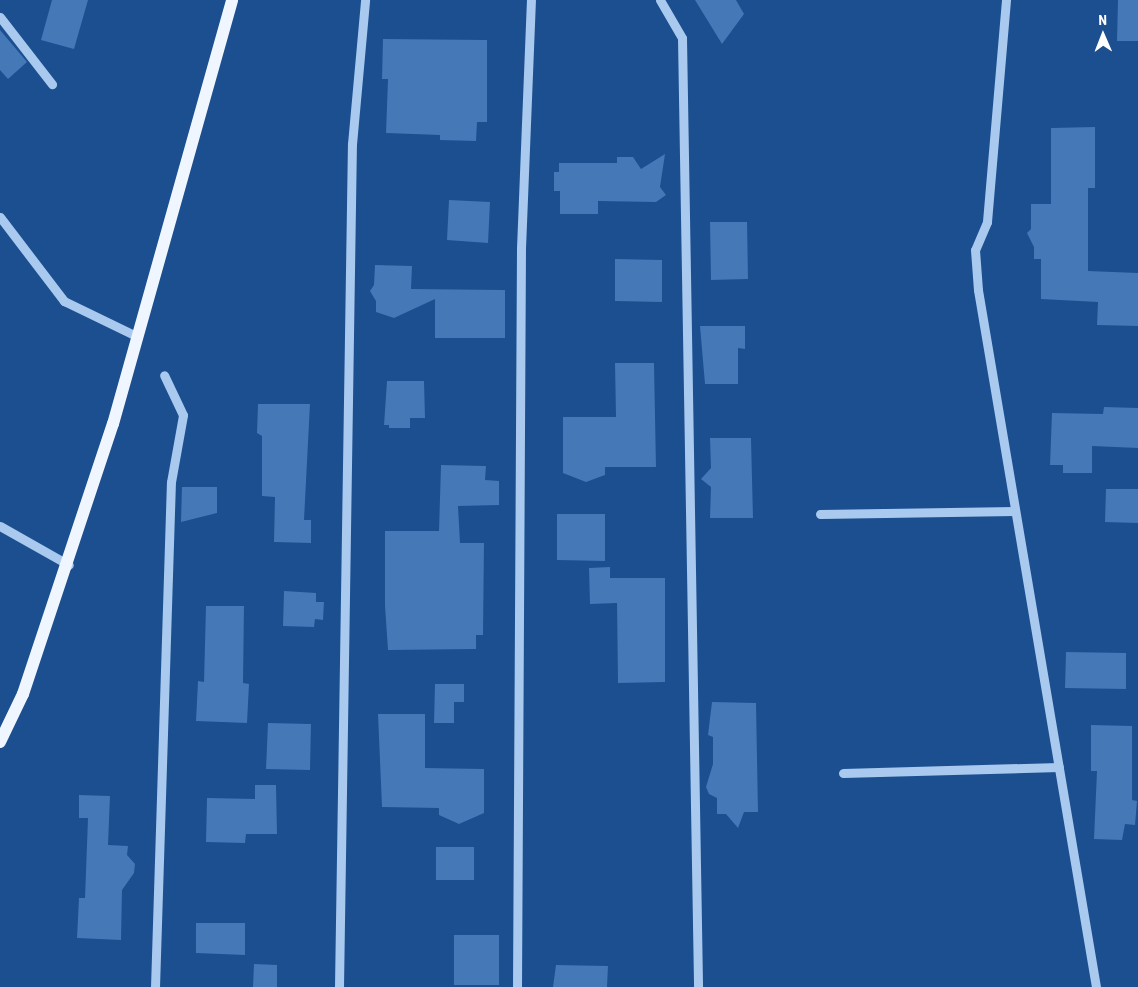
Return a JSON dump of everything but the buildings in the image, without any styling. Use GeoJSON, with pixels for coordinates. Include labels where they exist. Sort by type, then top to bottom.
{"type":"FeatureCollection","features":[{"type":"Feature","properties":{"kind":"main road"},"geometry":{"type":"LineString","coordinates":[[0,742],[23,694],[68,565],[138,337],[232,0]]}},
{"type":"Feature","properties":{"kind":"street"},"geometry":{"type":"LineString","coordinates":[[339,987],[352,144],[365,0]]}},
{"type":"Feature","properties":{"kind":"street"},"geometry":{"type":"LineString","coordinates":[[517,987],[521,248],[531,0]]}},
{"type":"Feature","properties":{"kind":"street"},"geometry":{"type":"LineString","coordinates":[[660,0],[682,38],[698,987]]}},
{"type":"Feature","properties":{"kind":"street"},"geometry":{"type":"LineString","coordinates":[[1006,0],[988,222],[975,250],[978,290],[1096,987]]}},
{"type":"Feature","properties":{"kind":"street"},"geometry":{"type":"LineString","coordinates":[[0,18],[52,84]]}},
{"type":"Feature","properties":{"kind":"street"},"geometry":{"type":"LineString","coordinates":[[0,217],[64,301],[138,337]]}},
{"type":"Feature","properties":{"kind":"street"},"geometry":{"type":"LineString","coordinates":[[155,987],[171,482],[183,415],[164,375]]}},
{"type":"Feature","properties":{"kind":"street"},"geometry":{"type":"LineString","coordinates":[[820,514],[1016,511]]}},
{"type":"Feature","properties":{"kind":"street"},"geometry":{"type":"LineString","coordinates":[[0,526],[68,565]]}},
{"type":"Feature","properties":{"kind":"street"},"geometry":{"type":"LineString","coordinates":[[843,773],[1060,767]]}}]}
